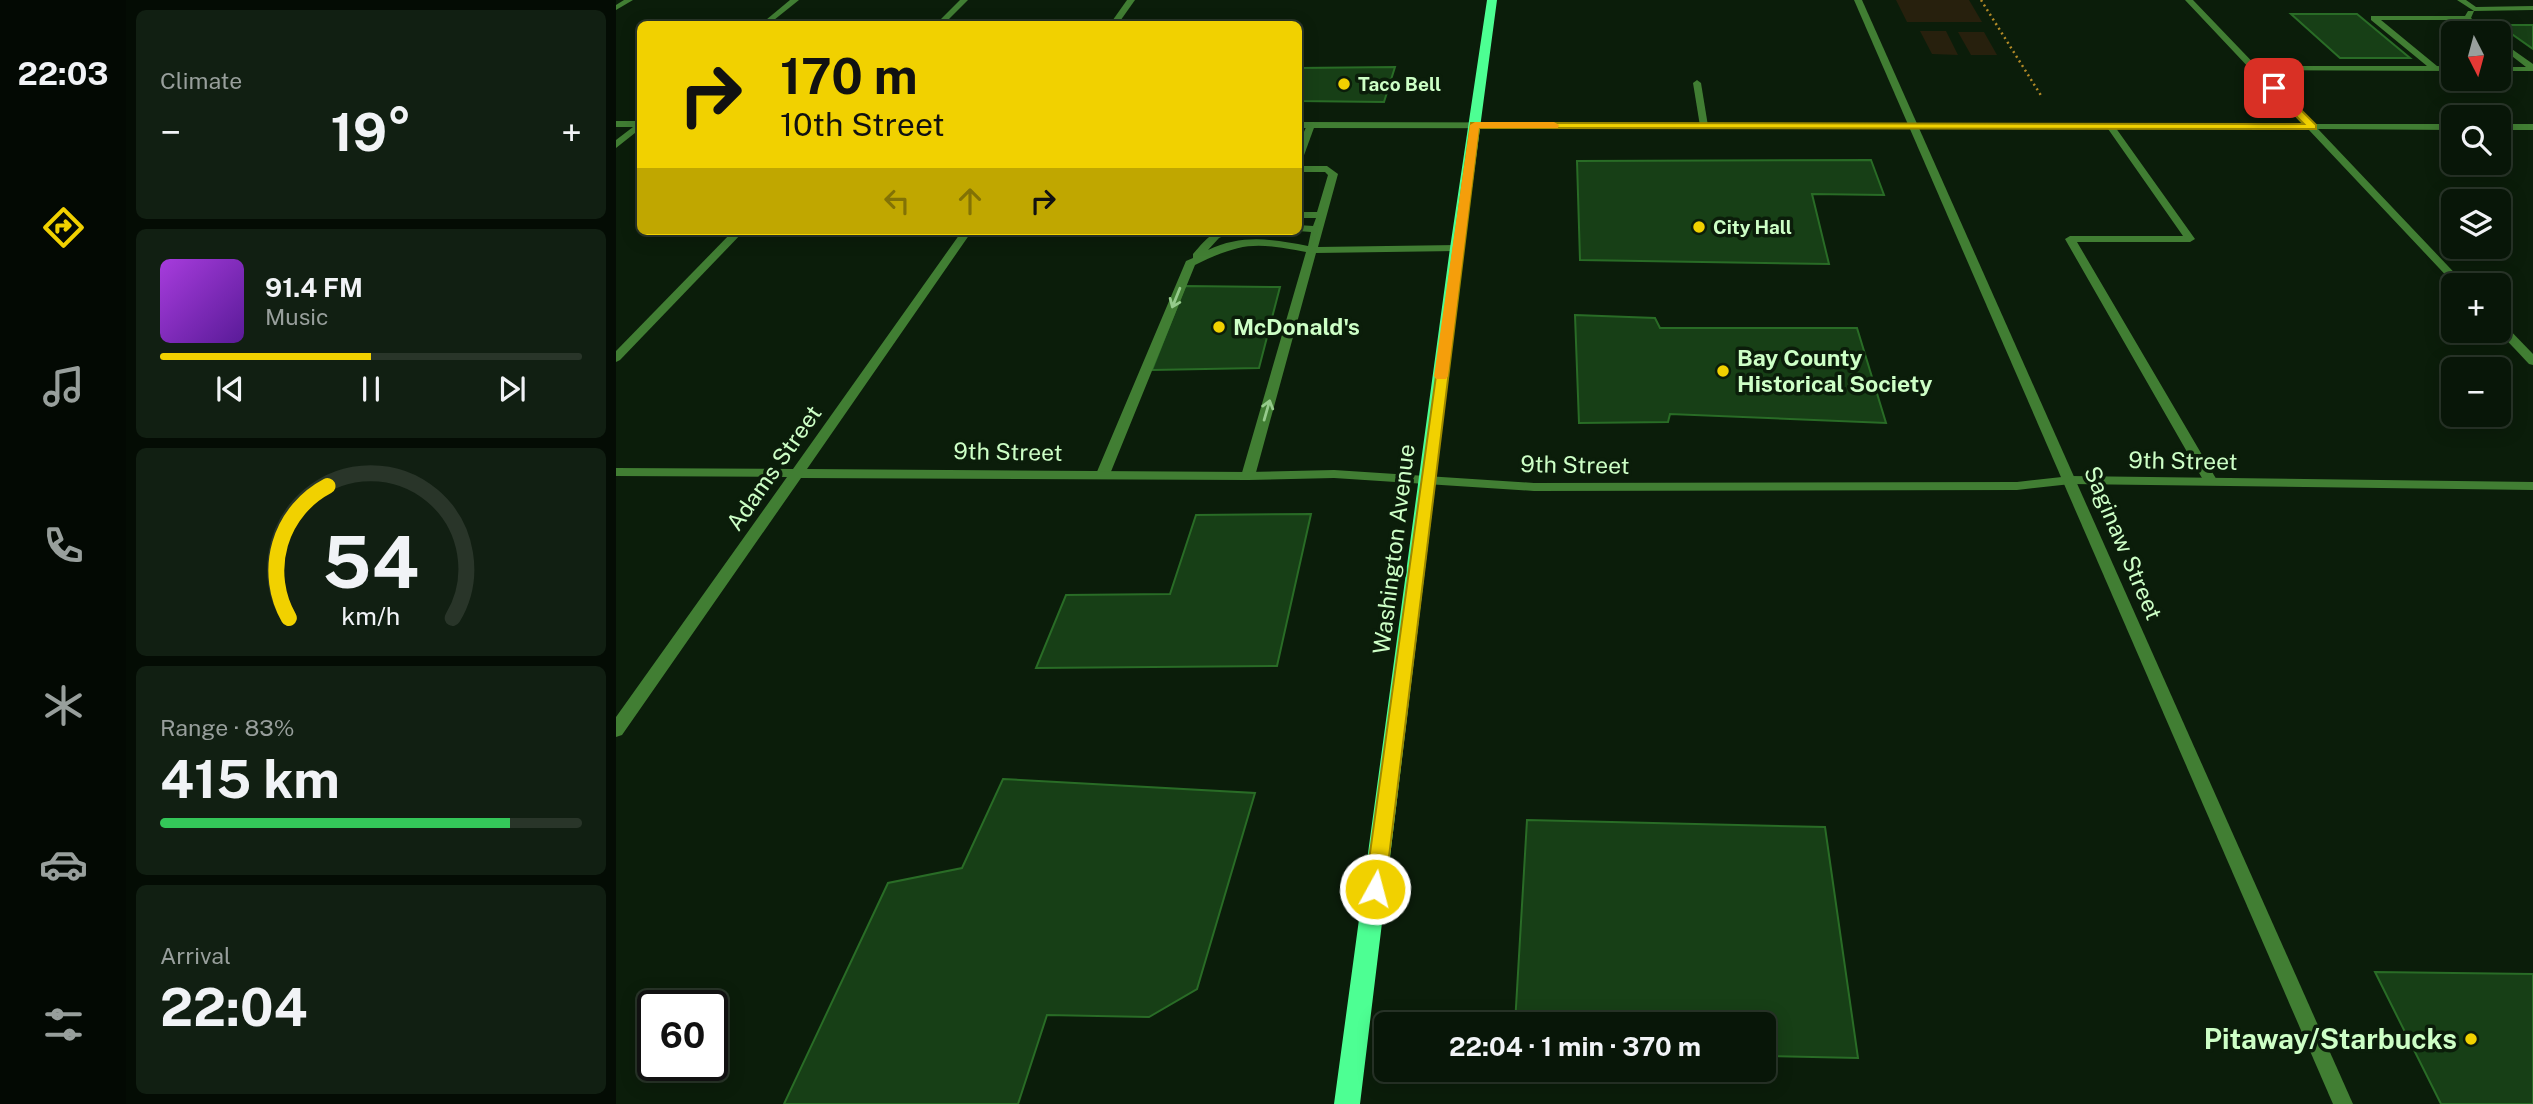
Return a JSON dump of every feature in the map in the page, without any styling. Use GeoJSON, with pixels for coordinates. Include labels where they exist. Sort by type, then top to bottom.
{"type":"FeatureCollection","features":[{"type":"Feature","properties":{"kind":"main road","name":"Washington Avenue"},"geometry":{"type":"LineString","coordinates":[[1347,1104],[1457,248],[1492,0]]}},
{"type":"Feature","properties":{"kind":"street"},"geometry":{"type":"LineString","coordinates":[[616,8],[629,0]]}},
{"type":"Feature","properties":{"kind":"street"},"geometry":{"type":"LineString","coordinates":[[769,21],[795,0]]}},
{"type":"Feature","properties":{"kind":"street"},"geometry":{"type":"LineString","coordinates":[[943,21],[964,0]]}},
{"type":"Feature","properties":{"kind":"street"},"geometry":{"type":"LineString","coordinates":[[1116,21],[1131,0]]}},
{"type":"Feature","properties":{"kind":"street","name":"Saginaw Street"},"geometry":{"type":"LineString","coordinates":[[1858,0],[2343,1104]]}},
{"type":"Feature","properties":{"kind":"street"},"geometry":{"type":"LineString","coordinates":[[2189,0],[2450,273]]}},
{"type":"Feature","properties":{"kind":"street"},"geometry":{"type":"LineString","coordinates":[[2461,0],[2474,9],[2533,8]]}},
{"type":"Feature","properties":{"kind":"street"},"geometry":{"type":"LineString","coordinates":[[2467,18],[2474,9]]}},
{"type":"Feature","properties":{"kind":"street"},"geometry":{"type":"LineString","coordinates":[[2435,69],[2374,18],[2467,18],[2471,21]]}},
{"type":"Feature","properties":{"kind":"street"},"geometry":{"type":"LineString","coordinates":[[2511,52],[2533,69]]}},
{"type":"Feature","properties":{"kind":"street"},"geometry":{"type":"LineString","coordinates":[[2255,68],[2441,69]]}},
{"type":"Feature","properties":{"kind":"street"},"geometry":{"type":"LineString","coordinates":[[2511,69],[2533,69]]}},
{"type":"Feature","properties":{"kind":"street"},"geometry":{"type":"LineString","coordinates":[[1697,83],[1704,125]]}},
{"type":"Feature","properties":{"kind":"street"},"geometry":{"type":"LineString","coordinates":[[616,124],[637,125]]}},
{"type":"Feature","properties":{"kind":"street"},"geometry":{"type":"LineString","coordinates":[[1302,125],[2441,127]]}},
{"type":"Feature","properties":{"kind":"street"},"geometry":{"type":"LineString","coordinates":[[1302,148],[1311,125]]}},
{"type":"Feature","properties":{"kind":"street"},"geometry":{"type":"LineString","coordinates":[[2109,126],[2190,239],[2070,239],[2211,482]]}},
{"type":"Feature","properties":{"kind":"street"},"geometry":{"type":"LineString","coordinates":[[2511,127],[2533,127]]}},
{"type":"Feature","properties":{"kind":"street"},"geometry":{"type":"LineString","coordinates":[[616,145],[637,128]]}},
{"type":"Feature","properties":{"kind":"street"},"geometry":{"type":"LineString","coordinates":[[1248,476],[1333,174],[1327,169],[1302,169]]}},
{"type":"Feature","properties":{"kind":"street"},"geometry":{"type":"LineString","coordinates":[[1302,215],[1322,215]]}},
{"type":"Feature","properties":{"kind":"street"},"geometry":{"type":"LineString","coordinates":[[1302,228],[1319,230]]}},
{"type":"Feature","properties":{"kind":"street"},"geometry":{"type":"LineString","coordinates":[[616,358],[735,235]]}},
{"type":"Feature","properties":{"kind":"street","name":"Adams Street"},"geometry":{"type":"LineString","coordinates":[[616,730],[964,235]]}},
{"type":"Feature","properties":{"kind":"street"},"geometry":{"type":"LineString","coordinates":[[1103,474],[1190,263],[1218,235]]}},
{"type":"Feature","properties":{"kind":"street"},"geometry":{"type":"LineString","coordinates":[[1190,263],[1219,249],[1254,241],[1268,241],[1313,250],[1457,248]]}},
{"type":"Feature","properties":{"kind":"street"},"geometry":{"type":"LineString","coordinates":[[2511,338],[2533,361]]}},
{"type":"Feature","properties":{"kind":"street","name":"9th Street"},"geometry":{"type":"LineString","coordinates":[[616,472],[797,471],[1248,476],[1334,474],[1548,487],[2003,486],[2071,480],[2533,486]]}},
{"type":"Feature","properties":{"kind":"path"},"geometry":{"type":"LineString","coordinates":[[1981,0],[2044,99]]}},
{"type":"Feature","properties":{"kind":"shaded area"},"geometry":{"type":"Polygon","coordinates":[[[1896,0],[1969,0],[1982,22],[1907,22],[1896,0]]]}},
{"type":"Feature","properties":{"kind":"shaded area"},"geometry":{"type":"Polygon","coordinates":[[[1920,31],[1946,31],[1958,55],[1932,54],[1920,31]]]}},
{"type":"Feature","properties":{"kind":"shaded area"},"geometry":{"type":"Polygon","coordinates":[[[1958,32],[1984,32],[1997,55],[1971,55],[1958,32]]]}},
{"type":"Feature","properties":{"kind":"building"},"geometry":{"type":"Polygon","coordinates":[[[2291,14],[2357,14],[2410,58],[2340,58],[2291,14]]]}},
{"type":"Feature","properties":{"kind":"building"},"geometry":{"type":"Polygon","coordinates":[[[2511,25],[2533,25],[2533,49],[2511,33],[2511,25]]]}},
{"type":"Feature","properties":{"kind":"building","name":"Taco Bell"},"geometry":{"type":"Polygon","coordinates":[[[1395,67],[1384,102],[1302,101],[1302,68],[1395,67]]]}},
{"type":"Feature","properties":{"kind":"building","name":"City Hall"},"geometry":{"type":"Polygon","coordinates":[[[1871,160],[1884,195],[1812,194],[1829,264],[1580,260],[1577,161],[1871,160]]]}},
{"type":"Feature","properties":{"kind":"building","name":"McDonald's"},"geometry":{"type":"Polygon","coordinates":[[[1185,286],[1280,287],[1259,368],[1152,370],[1185,286]]]}},
{"type":"Feature","properties":{"kind":"building","name":"Bay County Historical Society"},"geometry":{"type":"Polygon","coordinates":[[[1575,315],[1655,318],[1660,328],[1857,328],[1886,423],[1670,414],[1668,422],[1579,423],[1575,315]]]}},
{"type":"Feature","properties":{"kind":"building"},"geometry":{"type":"Polygon","coordinates":[[[1311,514],[1277,666],[1036,668],[1066,595],[1170,594],[1196,515],[1311,514]]]}},
{"type":"Feature","properties":{"kind":"building"},"geometry":{"type":"Polygon","coordinates":[[[1003,779],[1255,793],[1197,989],[1149,1017],[1047,1015],[1018,1104],[784,1104],[888,883],[962,868],[1003,779]]]}},
{"type":"Feature","properties":{"kind":"building"},"geometry":{"type":"Polygon","coordinates":[[[1527,820],[1825,827],[1858,1058],[1776,1056],[1776,1012],[1516,1012],[1527,820]]]}},
{"type":"Feature","properties":{"kind":"building","name":"Pitaway/Starbucks"},"geometry":{"type":"Polygon","coordinates":[[[2375,972],[2533,974],[2533,1104],[2441,1104],[2375,972]]]}},
{"type":"Feature","properties":{"kind":"slow traffic"},"geometry":{"type":"LineString","coordinates":[[1441,376],[1475,125],[1554,125]]}},
{"type":"Feature","properties":{"kind":"place","name":"Taco Bell"},"geometry":{"type":"Point","coordinates":[1344,84]}},
{"type":"Feature","properties":{"kind":"place","name":"City Hall"},"geometry":{"type":"Point","coordinates":[1699,227]}},
{"type":"Feature","properties":{"kind":"place","name":"McDonald's"},"geometry":{"type":"Point","coordinates":[1219,327]}},
{"type":"Feature","properties":{"kind":"place","name":"Bay County Historical Society"},"geometry":{"type":"Point","coordinates":[1723,371]}},
{"type":"Feature","properties":{"kind":"place","name":"Pitaway/Starbucks"},"geometry":{"type":"Point","coordinates":[2471,1039]}},
{"type":"Feature","properties":{"kind":"route"},"geometry":{"type":"LineString","coordinates":[[1375,889],[1475,125],[2312,127],[2274,88]]}}]}
